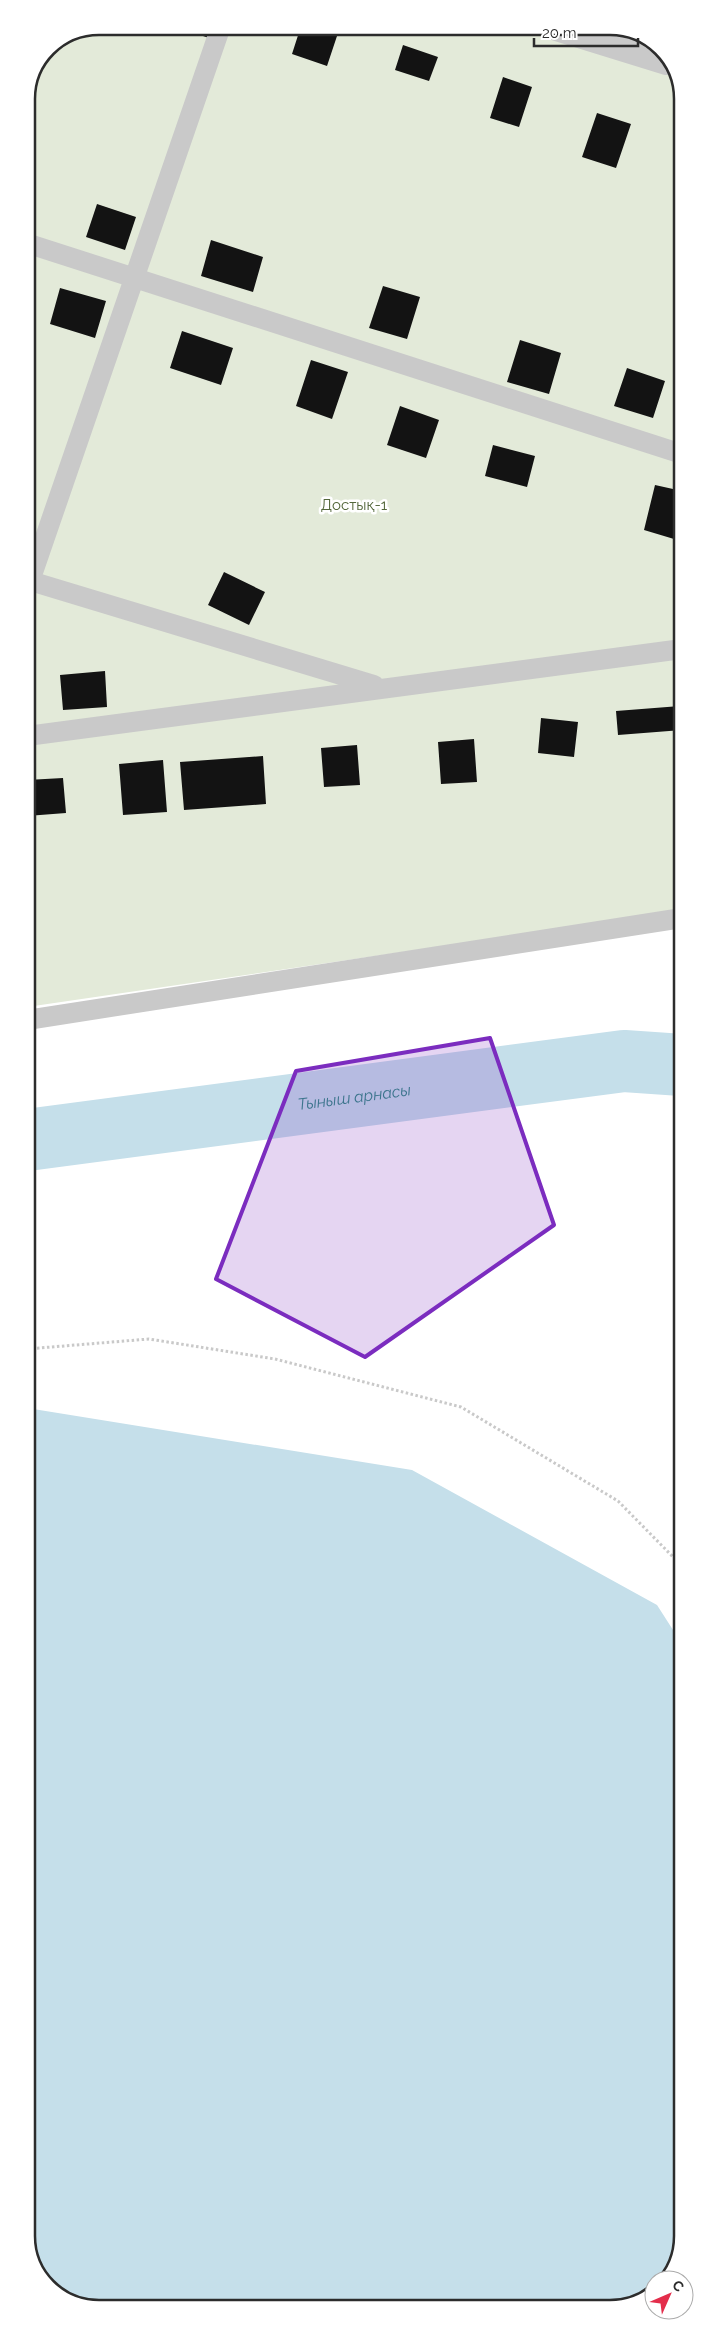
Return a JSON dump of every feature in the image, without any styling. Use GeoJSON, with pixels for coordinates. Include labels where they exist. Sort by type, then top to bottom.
{"type":"FeatureCollection","features":[{"type":"Feature","properties":{"kind":"street"},"geometry":{"type":"LineString","coordinates":[[584,35],[658,57]]}},
{"type":"Feature","properties":{"kind":"lane"},"geometry":{"type":"LineString","coordinates":[[35,560],[218,35]]}},
{"type":"Feature","properties":{"kind":"lane"},"geometry":{"type":"LineString","coordinates":[[35,246],[674,451]]}},
{"type":"Feature","properties":{"kind":"lane"},"geometry":{"type":"LineString","coordinates":[[35,582],[380,688]]}},
{"type":"Feature","properties":{"kind":"lane"},"geometry":{"type":"LineString","coordinates":[[35,735],[674,650]]}},
{"type":"Feature","properties":{"kind":"lane"},"geometry":{"type":"LineString","coordinates":[[35,1019],[674,919]]}},
{"type":"Feature","properties":{"kind":"path"},"geometry":{"type":"LineString","coordinates":[[35,1348],[149,1339],[275,1359],[461,1407],[618,1500],[674,1558]]}},
{"type":"Feature","properties":{"kind":"highlighted area"},"geometry":{"type":"Polygon","coordinates":[[[490,1038],[554,1225],[365,1357],[216,1279],[296,1071],[490,1038]]]}},
{"type":"Feature","properties":{"kind":"green space","name":"Достық-1"},"geometry":{"type":"Polygon","coordinates":[[[99,35],[562,35],[665,68],[671,78],[674,99],[674,912],[35,1006],[35,99],[36,86],[40,74],[46,63],[63,46],[86,36],[99,35]]]}},
{"type":"Feature","properties":{"kind":"water"},"geometry":{"type":"Polygon","coordinates":[[[35,1409],[412,1470],[657,1605],[674,1632],[674,2236],[671,2257],[664,2270],[644,2270],[644,2290],[623,2299],[610,2300],[95,2300],[74,2295],[63,2289],[48,2275],[38,2257],[35,2236],[35,1409]]]}},
{"type":"Feature","properties":{"kind":"building"},"geometry":{"type":"Polygon","coordinates":[[[200,35],[213,35],[212,39],[200,35]]]}},
{"type":"Feature","properties":{"kind":"building"},"geometry":{"type":"Polygon","coordinates":[[[298,35],[337,35],[327,66],[292,54],[298,35]]]}},
{"type":"Feature","properties":{"kind":"building"},"geometry":{"type":"Polygon","coordinates":[[[403,45],[438,57],[429,81],[395,70],[403,45]]]}},
{"type":"Feature","properties":{"kind":"building"},"geometry":{"type":"Polygon","coordinates":[[[503,77],[532,87],[519,127],[490,118],[503,77]]]}},
{"type":"Feature","properties":{"kind":"building"},"geometry":{"type":"Polygon","coordinates":[[[597,113],[631,124],[616,168],[582,157],[597,113]]]}},
{"type":"Feature","properties":{"kind":"building"},"geometry":{"type":"Polygon","coordinates":[[[97,204],[136,217],[125,250],[86,237],[97,204]]]}},
{"type":"Feature","properties":{"kind":"building"},"geometry":{"type":"Polygon","coordinates":[[[211,240],[263,257],[253,292],[201,276],[211,240]]]}},
{"type":"Feature","properties":{"kind":"building"},"geometry":{"type":"Polygon","coordinates":[[[383,286],[420,297],[407,339],[369,328],[383,286]]]}},
{"type":"Feature","properties":{"kind":"building"},"geometry":{"type":"Polygon","coordinates":[[[60,288],[106,301],[95,338],[50,324],[60,288]]]}},
{"type":"Feature","properties":{"kind":"building"},"geometry":{"type":"Polygon","coordinates":[[[182,331],[233,348],[221,385],[170,368],[182,331]]]}},
{"type":"Feature","properties":{"kind":"building"},"geometry":{"type":"Polygon","coordinates":[[[520,340],[561,353],[549,394],[507,382],[520,340]]]}},
{"type":"Feature","properties":{"kind":"building"},"geometry":{"type":"Polygon","coordinates":[[[311,360],[348,372],[332,419],[296,406],[311,360]]]}},
{"type":"Feature","properties":{"kind":"building"},"geometry":{"type":"Polygon","coordinates":[[[627,368],[665,381],[653,418],[614,406],[627,368]]]}},
{"type":"Feature","properties":{"kind":"building"},"geometry":{"type":"Polygon","coordinates":[[[400,406],[439,420],[426,458],[387,445],[400,406]]]}},
{"type":"Feature","properties":{"kind":"building"},"geometry":{"type":"Polygon","coordinates":[[[493,445],[535,456],[527,487],[485,476],[493,445]]]}},
{"type":"Feature","properties":{"kind":"building"},"geometry":{"type":"Polygon","coordinates":[[[655,485],[674,489],[674,539],[644,530],[655,485]]]}},
{"type":"Feature","properties":{"kind":"building"},"geometry":{"type":"Polygon","coordinates":[[[224,572],[265,592],[249,625],[208,605],[224,572]]]}},
{"type":"Feature","properties":{"kind":"building"},"geometry":{"type":"Polygon","coordinates":[[[105,671],[107,707],[63,710],[60,675],[105,671]]]}},
{"type":"Feature","properties":{"kind":"building"},"geometry":{"type":"Polygon","coordinates":[[[674,706],[674,731],[618,735],[616,711],[674,706]]]}},
{"type":"Feature","properties":{"kind":"building"},"geometry":{"type":"Polygon","coordinates":[[[541,718],[578,722],[574,757],[538,753],[541,718]]]}},
{"type":"Feature","properties":{"kind":"building"},"geometry":{"type":"Polygon","coordinates":[[[474,739],[477,782],[441,784],[438,742],[474,739]]]}},
{"type":"Feature","properties":{"kind":"building"},"geometry":{"type":"Polygon","coordinates":[[[357,745],[360,785],[324,787],[321,748],[357,745]]]}},
{"type":"Feature","properties":{"kind":"building"},"geometry":{"type":"Polygon","coordinates":[[[263,756],[266,804],[184,810],[180,762],[263,756]]]}},
{"type":"Feature","properties":{"kind":"building"},"geometry":{"type":"Polygon","coordinates":[[[163,760],[167,812],[123,815],[119,764],[163,760]]]}},
{"type":"Feature","properties":{"kind":"building"},"geometry":{"type":"Polygon","coordinates":[[[63,778],[66,813],[35,815],[35,780],[63,778]]]}},
{"type":"Feature","properties":{"kind":"waterway","name":"Тыныш арнасы"},"geometry":{"type":"LineString","coordinates":[[35,1139],[624,1061],[674,1064]]}}]}
